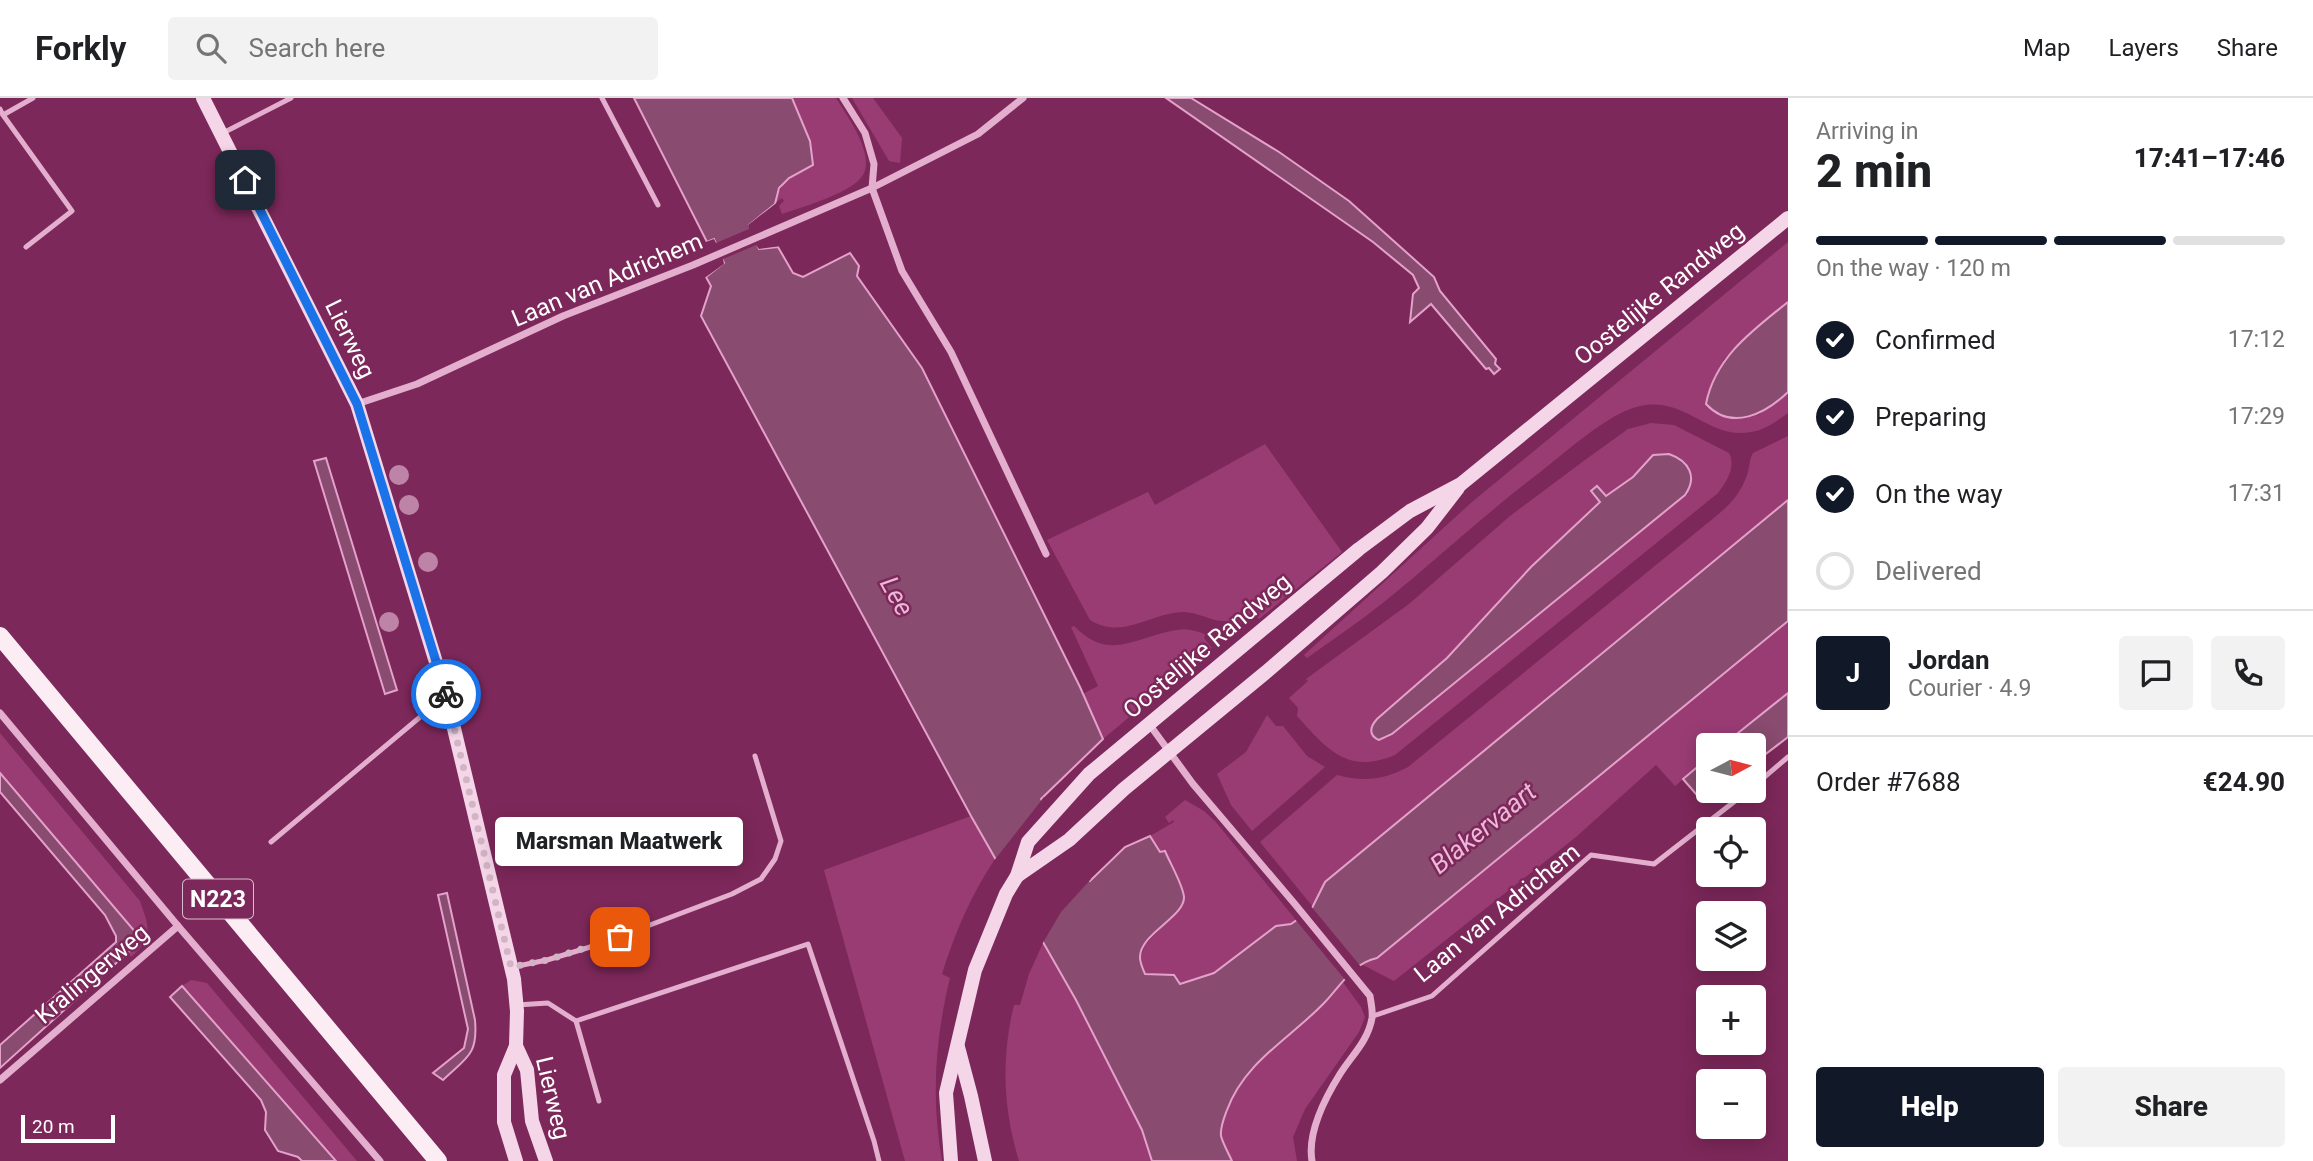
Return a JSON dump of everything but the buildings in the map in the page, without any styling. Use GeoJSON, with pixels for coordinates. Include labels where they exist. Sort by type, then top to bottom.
{"type":"FeatureCollection","features":[{"type":"Feature","properties":{"kind":"main road","name":"Lierweg"},"geometry":{"type":"LineString","coordinates":[[203,98],[357,404],[446,695],[511,967],[516,1005],[516,1045],[504,1075],[504,1122],[516,1161]]}},
{"type":"Feature","properties":{"kind":"main road","name":"Oostelijke Randweg"},"geometry":{"type":"LineString","coordinates":[[951,1161],[946,1093],[975,970],[1006,894],[1017,876],[1028,842],[1053,812],[1089,774],[1359,549],[1410,511],[1461,484],[1788,218]]}},
{"type":"Feature","properties":{"kind":"main road","name":"Oostelijke Randweg"},"geometry":{"type":"LineString","coordinates":[[1017,876],[1069,840],[1090,818],[1265,674],[1382,572],[1427,528],[1461,484]]}},
{"type":"Feature","properties":{"kind":"main road","name":"N223"},"geometry":{"type":"LineString","coordinates":[[0,636],[438,1161]]}},
{"type":"Feature","properties":{"kind":"main road","name":"Lierweg"},"geometry":{"type":"LineString","coordinates":[[516,1045],[527,1070],[532,1121],[546,1161]]}},
{"type":"Feature","properties":{"kind":"main road","name":"Oostelijke Randweg"},"geometry":{"type":"LineString","coordinates":[[957,1046],[985,1161]]}},
{"type":"Feature","properties":{"kind":"street"},"geometry":{"type":"LineString","coordinates":[[843,98],[865,133],[874,164],[872,188],[902,271],[951,352],[1046,554]]}},
{"type":"Feature","properties":{"kind":"street","name":"Laan van Adrichem"},"geometry":{"type":"LineString","coordinates":[[357,404],[417,384],[563,316],[693,265],[872,188],[978,134],[1023,98]]}},
{"type":"Feature","properties":{"kind":"street"},"geometry":{"type":"LineString","coordinates":[[0,713],[380,1161]]}},
{"type":"Feature","properties":{"kind":"street"},"geometry":{"type":"LineString","coordinates":[[1149,723],[1194,784],[1370,996],[1373,1016],[1363,1043],[1340,1075],[1318,1117],[1311,1152],[1312,1161]]}},
{"type":"Feature","properties":{"kind":"street","name":"Kralingerweg"},"geometry":{"type":"LineString","coordinates":[[0,1080],[178,926]]}},
{"type":"Feature","properties":{"kind":"lane"},"geometry":{"type":"LineString","coordinates":[[26,247],[72,211],[1,112],[33,98]]}},
{"type":"Feature","properties":{"kind":"lane"},"geometry":{"type":"LineString","coordinates":[[221,134],[291,98]]}},
{"type":"Feature","properties":{"kind":"lane"},"geometry":{"type":"LineString","coordinates":[[602,98],[658,205]]}},
{"type":"Feature","properties":{"kind":"lane"},"geometry":{"type":"LineString","coordinates":[[271,842],[446,695]]}},
{"type":"Feature","properties":{"kind":"lane"},"geometry":{"type":"LineString","coordinates":[[511,967],[547,960],[597,945],[732,894],[761,879],[775,859],[781,841],[755,756]]}},
{"type":"Feature","properties":{"kind":"lane"},"geometry":{"type":"LineString","coordinates":[[1766,776],[1788,757]]}},
{"type":"Feature","properties":{"kind":"lane","name":"Laan van Adrichem"},"geometry":{"type":"LineString","coordinates":[[1373,1016],[1432,996],[1591,855],[1654,864],[1733,803]]}},
{"type":"Feature","properties":{"kind":"lane"},"geometry":{"type":"LineString","coordinates":[[576,1021],[808,944],[867,1119],[878,1161]]}},
{"type":"Feature","properties":{"kind":"lane"},"geometry":{"type":"LineString","coordinates":[[516,1005],[548,1003],[576,1021],[599,1101]]}},
{"type":"Feature","properties":{"kind":"shaded area"},"geometry":{"type":"Polygon","coordinates":[[[792,98],[836,98],[858,134],[866,165],[859,180],[851,186],[828,198],[782,214],[779,206],[784,201],[782,198],[775,203],[781,188],[794,176],[813,165],[810,141],[792,98]]]}},
{"type":"Feature","properties":{"kind":"shaded area"},"geometry":{"type":"Polygon","coordinates":[[[852,98],[873,98],[902,138],[900,163],[889,161],[852,98]]]}},
{"type":"Feature","properties":{"kind":"shaded area"},"geometry":{"type":"Polygon","coordinates":[[[1788,242],[1788,302],[1752,331],[1724,359],[1714,377],[1747,417],[1758,415],[1788,392],[1788,413],[1761,429],[1734,433],[1662,405],[1645,405],[1625,411],[1603,423],[1569,448],[1375,609],[1307,658],[1304,655],[1472,502],[1788,242]]]}},
{"type":"Feature","properties":{"kind":"shaded area"},"geometry":{"type":"Polygon","coordinates":[[[1651,423],[1674,425],[1729,453],[1732,463],[1727,479],[1718,493],[1395,755],[1364,762],[1351,760],[1339,755],[1318,739],[1297,716],[1298,708],[1289,698],[1308,681],[1306,679],[1409,604],[1510,516],[1628,429],[1651,423]],[[1653,455],[1633,477],[1606,496],[1591,490],[1600,501],[1531,567],[1447,658],[1378,719],[1371,732],[1387,738],[1685,495],[1691,487],[1692,476],[1653,455]]]}},
{"type":"Feature","properties":{"kind":"shaded area"},"geometry":{"type":"Polygon","coordinates":[[[1788,436],[1788,500],[1326,882],[1313,907],[1260,842],[1337,775],[1356,779],[1374,778],[1391,775],[1408,767],[1720,512],[1742,487],[1753,453],[1788,436]]]}},
{"type":"Feature","properties":{"kind":"shaded area"},"geometry":{"type":"Polygon","coordinates":[[[1265,444],[1342,552],[1259,619],[1254,614],[1233,630],[1225,621],[1188,612],[1170,614],[1124,627],[1102,625],[1090,620],[1047,540],[1148,492],[1155,505],[1265,444]]]}},
{"type":"Feature","properties":{"kind":"shaded area"},"geometry":{"type":"Polygon","coordinates":[[[1788,621],[1788,693],[1738,733],[1696,733],[1696,768],[1675,786],[1656,765],[1576,837],[1394,981],[1361,964],[1788,621]]]}},
{"type":"Feature","properties":{"kind":"shaded area"},"geometry":{"type":"Polygon","coordinates":[[[1074,626],[1087,637],[1112,645],[1177,630],[1191,630],[1205,634],[1204,638],[1212,648],[1103,739],[1083,694],[1098,686],[1071,627],[1074,626]]]}},
{"type":"Feature","properties":{"kind":"shaded area"},"geometry":{"type":"Polygon","coordinates":[[[1267,715],[1276,726],[1283,726],[1307,756],[1325,767],[1252,831],[1231,805],[1217,774],[1246,752],[1267,715]]]}},
{"type":"Feature","properties":{"kind":"shaded area"},"geometry":{"type":"Polygon","coordinates":[[[0,733],[140,901],[148,931],[143,943],[131,957],[128,952],[134,947],[137,934],[0,773],[0,733]]]}},
{"type":"Feature","properties":{"kind":"shaded area"},"geometry":{"type":"Polygon","coordinates":[[[1185,800],[1215,821],[1296,920],[1291,924],[1276,926],[1214,973],[1180,984],[1174,975],[1145,973],[1140,960],[1145,945],[1180,908],[1160,852],[1150,836],[1174,822],[1173,820],[1169,823],[1165,817],[1185,800]]]}},
{"type":"Feature","properties":{"kind":"shaded area"},"geometry":{"type":"Polygon","coordinates":[[[971,816],[995,859],[964,914],[942,974],[950,978],[936,1069],[936,1114],[942,1161],[905,1161],[824,870],[971,816]]]}},
{"type":"Feature","properties":{"kind":"shaded area"},"geometry":{"type":"Polygon","coordinates":[[[1043,943],[1076,1000],[1142,1130],[1152,1161],[1019,1161],[1007,1102],[1007,1044],[1014,1005],[1020,1005],[1029,974],[1043,943]]]}},
{"type":"Feature","properties":{"kind":"shaded area"},"geometry":{"type":"Polygon","coordinates":[[[191,980],[207,983],[357,1161],[336,1161],[182,986],[191,980]]]}},
{"type":"Feature","properties":{"kind":"shaded area"},"geometry":{"type":"Polygon","coordinates":[[[1342,981],[1365,1017],[1359,1032],[1305,1109],[1293,1137],[1297,1161],[1232,1161],[1221,1137],[1222,1124],[1231,1100],[1246,1076],[1265,1054],[1324,1003],[1342,981]]]}},
{"type":"Feature","properties":{"kind":"water"},"geometry":{"type":"Polygon","coordinates":[[[634,98],[792,98],[810,141],[813,165],[789,178],[779,188],[775,204],[749,225],[759,249],[778,247],[793,273],[803,277],[850,253],[859,266],[857,276],[922,368],[1080,687],[1103,739],[1041,799],[1090,881],[1125,847],[1150,836],[1160,852],[1165,851],[1181,886],[1184,897],[1182,904],[1142,949],[1140,960],[1145,974],[1174,975],[1180,984],[1214,973],[1276,926],[1291,924],[1311,910],[1325,882],[1788,500],[1788,621],[1377,958],[1354,970],[1312,1015],[1270,1051],[1235,1093],[1222,1123],[1221,1136],[1232,1161],[1152,1161],[1142,1130],[1076,1000],[971,816],[701,316],[711,286],[706,277],[724,263],[714,239],[707,242],[634,98]]]}},
{"type":"Feature","properties":{"kind":"water"},"geometry":{"type":"Polygon","coordinates":[[[1166,98],[1191,98],[1279,152],[1349,201],[1434,277],[1440,291],[1496,359],[1495,364],[1500,369],[1494,374],[1489,368],[1486,369],[1431,304],[1410,322],[1413,294],[1419,288],[1413,275],[1373,242],[1166,98]]]}},
{"type":"Feature","properties":{"kind":"water"},"geometry":{"type":"Polygon","coordinates":[[[1788,302],[1788,392],[1770,407],[1748,416],[1727,417],[1716,412],[1706,404],[1711,387],[1727,358],[1762,323],[1788,302]]]}},
{"type":"Feature","properties":{"kind":"water"},"geometry":{"type":"Polygon","coordinates":[[[1669,454],[1682,461],[1689,470],[1691,482],[1685,495],[1392,734],[1379,740],[1373,736],[1372,728],[1377,719],[1447,658],[1531,567],[1600,502],[1591,491],[1597,486],[1606,496],[1633,477],[1653,455],[1669,454]]]}},
{"type":"Feature","properties":{"kind":"water"},"geometry":{"type":"Polygon","coordinates":[[[326,458],[397,690],[385,694],[314,461],[326,458]]]}},
{"type":"Feature","properties":{"kind":"water"},"geometry":{"type":"Polygon","coordinates":[[[1788,693],[1788,737],[1766,754],[1766,733],[1738,733],[1788,693]]]}},
{"type":"Feature","properties":{"kind":"water"},"geometry":{"type":"Polygon","coordinates":[[[1696,768],[1696,794],[1683,779],[1696,768]]]}},
{"type":"Feature","properties":{"kind":"water"},"geometry":{"type":"Polygon","coordinates":[[[0,773],[137,934],[134,947],[0,1068],[0,1045],[116,942],[116,936],[105,915],[0,792],[0,773]]]}},
{"type":"Feature","properties":{"kind":"water"},"geometry":{"type":"Polygon","coordinates":[[[447,893],[475,1020],[475,1041],[469,1054],[443,1080],[433,1073],[464,1048],[468,1029],[438,895],[447,893]]]}},
{"type":"Feature","properties":{"kind":"water"},"geometry":{"type":"Polygon","coordinates":[[[182,986],[336,1161],[302,1161],[298,1157],[278,1151],[265,1130],[266,1112],[261,1100],[170,997],[182,986]]]}},
{"type":"Feature","properties":{"kind":"pier"},"geometry":{"type":"Polygon","coordinates":[[[779,201],[777,207],[752,227],[761,245],[778,243],[781,246],[759,249],[756,245],[723,259],[724,264],[703,279],[703,275],[720,262],[712,244],[706,246],[703,243],[714,239],[716,243],[749,229],[748,225],[779,201]]]}},
{"type":"Feature","properties":{"kind":"pier"},"geometry":{"type":"Polygon","coordinates":[[[1044,797],[1091,879],[1061,912],[1041,946],[993,862],[1044,797]]]}},
{"type":"Feature","properties":{"kind":"pier"},"geometry":{"type":"Polygon","coordinates":[[[1310,905],[1362,968],[1347,982],[1294,918],[1310,905]]]}},
{"type":"Feature","properties":{"kind":"way so far"},"geometry":{"type":"LineString","coordinates":[[446,694],[511,967],[547,960],[620,937]]}},
{"type":"Feature","properties":{"kind":"place","name":"Marsman Maatwerk"},"geometry":{"type":"Point","coordinates":[620,937]}},
{"type":"Feature","properties":{"kind":"route"},"geometry":{"type":"LineString","coordinates":[[245,180],[357,404],[446,694]]}},
{"type":"Feature","properties":{"kind":"water label","name":"Lee"},"geometry":{"type":"Point","coordinates":[897,596]}},
{"type":"Feature","properties":{"kind":"water label","name":"Blakervaart"},"geometry":{"type":"Point","coordinates":[1483,828]}}]}
